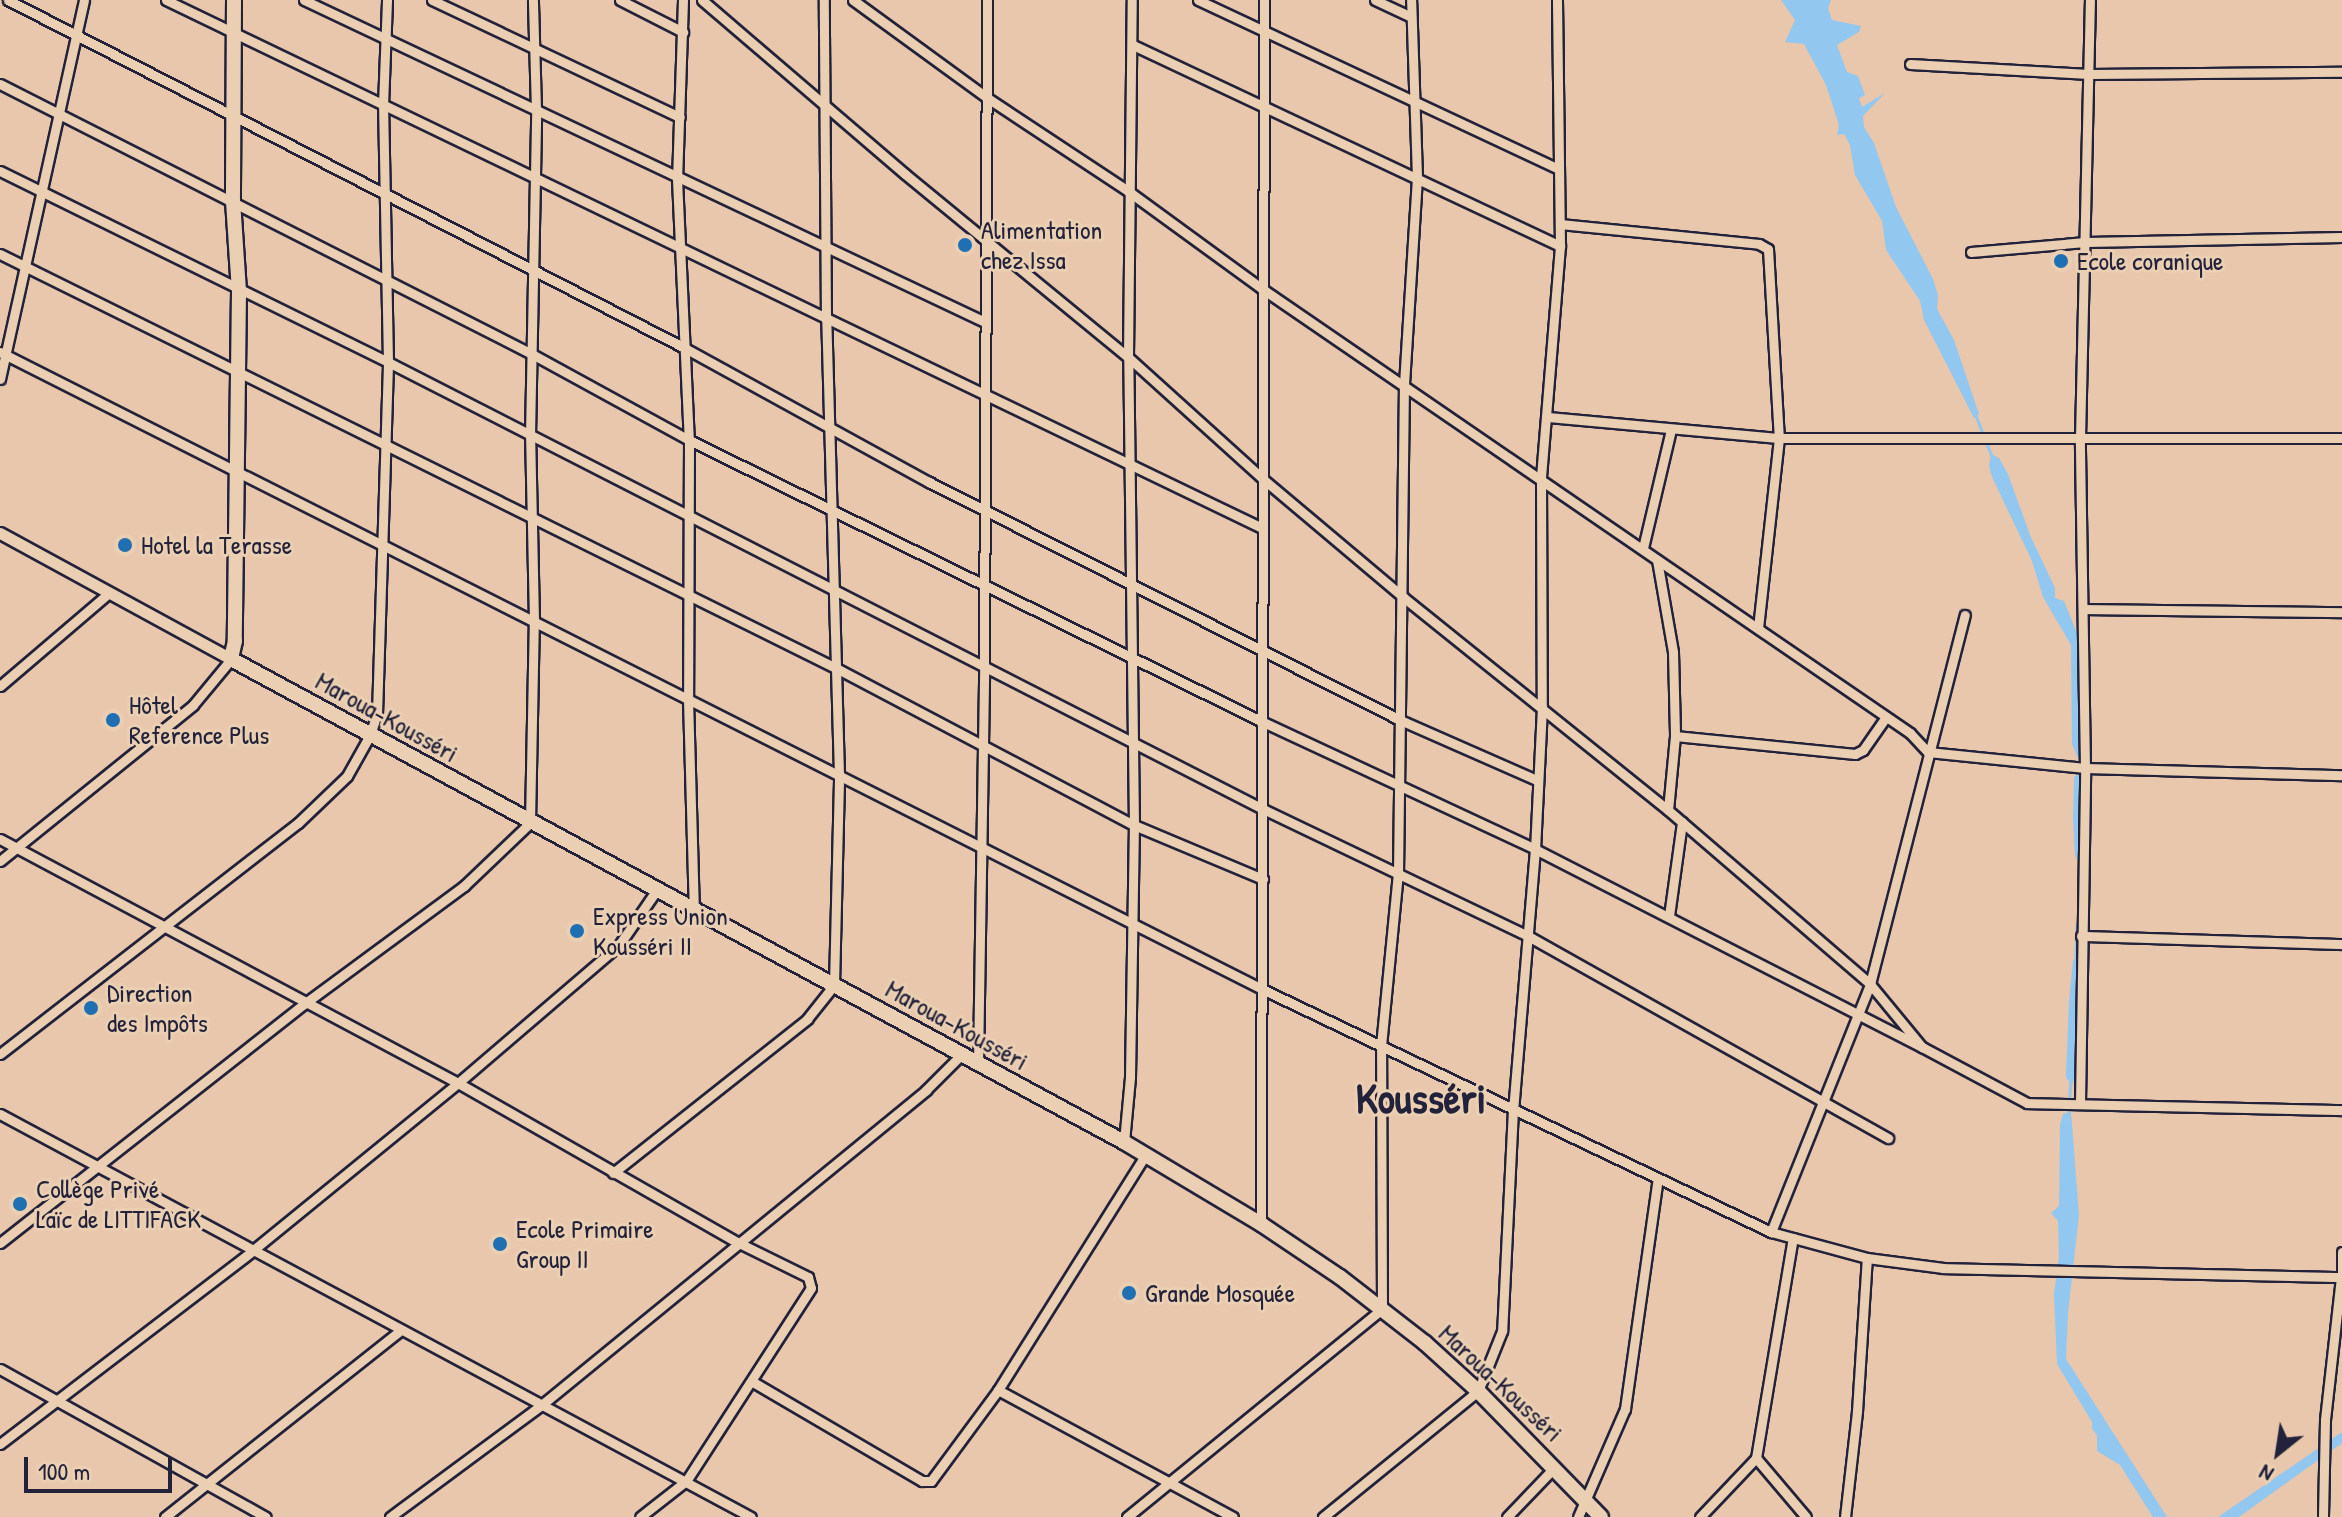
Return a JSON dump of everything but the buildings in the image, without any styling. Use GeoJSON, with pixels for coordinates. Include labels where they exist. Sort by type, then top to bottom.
{"type":"FeatureCollection","features":[{"type":"Feature","properties":{"kind":"highway"},"geometry":{"type":"LineString","coordinates":[[231,659],[235,641],[239,291],[233,201],[234,0]]}},
{"type":"Feature","properties":{"kind":"highway","name":"Maroua-Kousséri"},"geometry":{"type":"LineString","coordinates":[[231,659],[1146,1154],[1261,1224],[1382,1309],[1478,1391],[1601,1517]]}},
{"type":"Feature","properties":{"kind":"street"},"geometry":{"type":"LineString","coordinates":[[8,0],[683,347],[985,510],[1261,651],[1400,720],[1537,780]]}},
{"type":"Feature","properties":{"kind":"street"},"geometry":{"type":"LineString","coordinates":[[0,379],[3,354],[84,0]]}},
{"type":"Feature","properties":{"kind":"street"},"geometry":{"type":"LineString","coordinates":[[166,0],[1262,528]]}},
{"type":"Feature","properties":{"kind":"street"},"geometry":{"type":"LineString","coordinates":[[304,0],[985,322]]}},
{"type":"Feature","properties":{"kind":"street"},"geometry":{"type":"LineString","coordinates":[[0,1054],[298,823],[347,776],[370,735],[377,714],[388,362],[388,281],[383,195],[387,0]]}},
{"type":"Feature","properties":{"kind":"street"},"geometry":{"type":"LineString","coordinates":[[432,0],[680,117]]}},
{"type":"Feature","properties":{"kind":"street"},"geometry":{"type":"LineString","coordinates":[[0,1243],[304,1004],[464,886],[530,823],[534,621],[530,436],[536,110],[533,0]]}},
{"type":"Feature","properties":{"kind":"street"},"geometry":{"type":"LineString","coordinates":[[620,0],[683,32]]}},
{"type":"Feature","properties":{"kind":"street"},"geometry":{"type":"LineString","coordinates":[[683,0],[677,179],[683,250],[683,347],[689,440],[688,699],[694,911]]}},
{"type":"Feature","properties":{"kind":"street"},"geometry":{"type":"LineString","coordinates":[[702,0],[825,107],[1128,357],[1263,479],[1403,597],[1682,822],[1870,984],[1922,1047]]}},
{"type":"Feature","properties":{"kind":"street"},"geometry":{"type":"LineString","coordinates":[[613,1173],[807,1019],[834,985],[839,775],[832,427],[826,319],[824,0]]}},
{"type":"Feature","properties":{"kind":"street"},"geometry":{"type":"LineString","coordinates":[[853,0],[986,97],[1128,191],[1261,288],[1541,477],[1910,733],[1928,752],[2085,768],[2342,775]]}},
{"type":"Feature","properties":{"kind":"street"},"geometry":{"type":"LineString","coordinates":[[978,1064],[984,746],[987,0]]}},
{"type":"Feature","properties":{"kind":"street"},"geometry":{"type":"LineString","coordinates":[[1124,1142],[1130,1077],[1134,825],[1128,357],[1132,0]]}},
{"type":"Feature","properties":{"kind":"street"},"geometry":{"type":"LineString","coordinates":[[1198,0],[1557,168]]}},
{"type":"Feature","properties":{"kind":"street"},"geometry":{"type":"LineString","coordinates":[[1261,1224],[1264,990],[1261,288],[1264,0]]}},
{"type":"Feature","properties":{"kind":"street"},"geometry":{"type":"LineString","coordinates":[[1375,0],[1411,17]]}},
{"type":"Feature","properties":{"kind":"street"},"geometry":{"type":"LineString","coordinates":[[1127,1517],[1382,1309],[1381,1046],[1398,874],[1404,384],[1417,177],[1417,104],[1411,0]]}},
{"type":"Feature","properties":{"kind":"street"},"geometry":{"type":"LineString","coordinates":[[1323,1517],[1478,1391],[1502,1331],[1513,1109],[1535,849],[1542,707],[1541,477],[1560,246],[1557,0]]}},
{"type":"Feature","properties":{"kind":"street"},"geometry":{"type":"LineString","coordinates":[[2078,1103],[2085,768],[2085,609],[2080,438],[2090,0]]}},
{"type":"Feature","properties":{"kind":"street"},"geometry":{"type":"LineString","coordinates":[[1133,45],[1264,104],[1560,246]]}},
{"type":"Feature","properties":{"kind":"street"},"geometry":{"type":"LineString","coordinates":[[1910,64],[2089,74],[2342,72]]}},
{"type":"Feature","properties":{"kind":"street"},"geometry":{"type":"LineString","coordinates":[[0,84],[532,354],[689,440],[1261,721],[1535,849],[1922,1047],[2013,1098],[2027,1103],[2342,1110]]}},
{"type":"Feature","properties":{"kind":"street"},"geometry":{"type":"LineString","coordinates":[[0,171],[388,362],[1131,743],[1528,936],[1888,1138]]}},
{"type":"Feature","properties":{"kind":"street"},"geometry":{"type":"LineString","coordinates":[[1560,224],[1759,244],[1768,249],[1779,438],[1758,627]]}},
{"type":"Feature","properties":{"kind":"street"},"geometry":{"type":"LineString","coordinates":[[1971,252],[2086,242],[2342,237]]}},
{"type":"Feature","properties":{"kind":"street"},"geometry":{"type":"LineString","coordinates":[[0,254],[836,668],[1134,825],[1263,879]]}},
{"type":"Feature","properties":{"kind":"street"},"geometry":{"type":"LineString","coordinates":[[3,354],[1264,990],[1771,1232],[1867,1258],[1943,1268],[2055,1273],[2342,1277]]}},
{"type":"Feature","properties":{"kind":"street"},"geometry":{"type":"LineString","coordinates":[[1547,417],[1779,438],[2342,438]]}},
{"type":"Feature","properties":{"kind":"street"},"geometry":{"type":"LineString","coordinates":[[1643,548],[1671,430]]}},
{"type":"Feature","properties":{"kind":"street"},"geometry":{"type":"LineString","coordinates":[[0,533],[231,659],[193,705],[0,861]]}},
{"type":"Feature","properties":{"kind":"street"},"geometry":{"type":"LineString","coordinates":[[1657,560],[1673,637],[1675,736],[1668,810]]}},
{"type":"Feature","properties":{"kind":"street"},"geometry":{"type":"LineString","coordinates":[[0,686],[109,593]]}},
{"type":"Feature","properties":{"kind":"street"},"geometry":{"type":"LineString","coordinates":[[2085,609],[2342,612]]}},
{"type":"Feature","properties":{"kind":"street"},"geometry":{"type":"LineString","coordinates":[[1771,1232],[1870,984],[1965,615]]}},
{"type":"Feature","properties":{"kind":"street"},"geometry":{"type":"LineString","coordinates":[[1675,736],[1855,754],[1863,750],[1886,717]]}},
{"type":"Feature","properties":{"kind":"street"},"geometry":{"type":"LineString","coordinates":[[1669,916],[1682,822]]}},
{"type":"Feature","properties":{"kind":"street"},"geometry":{"type":"LineString","coordinates":[[0,839],[304,1004],[458,1083],[739,1243],[808,1277],[812,1283],[753,1382],[686,1481],[640,1517]]}},
{"type":"Feature","properties":{"kind":"street"},"geometry":{"type":"LineString","coordinates":[[0,1444],[252,1251],[458,1083],[619,945],[656,891]]}},
{"type":"Feature","properties":{"kind":"street"},"geometry":{"type":"LineString","coordinates":[[2081,936],[2342,944]]}},
{"type":"Feature","properties":{"kind":"street"},"geometry":{"type":"LineString","coordinates":[[390,1517],[544,1403],[926,1090],[961,1055]]}},
{"type":"Feature","properties":{"kind":"street"},"geometry":{"type":"LineString","coordinates":[[0,1114],[97,1169],[544,1403],[751,1517]]}},
{"type":"Feature","properties":{"kind":"street"},"geometry":{"type":"LineString","coordinates":[[753,1382],[927,1482],[936,1476],[998,1390],[1146,1154]]}},
{"type":"Feature","properties":{"kind":"street"},"geometry":{"type":"LineString","coordinates":[[1578,1517],[1625,1409],[1658,1178]]}},
{"type":"Feature","properties":{"kind":"street"},"geometry":{"type":"LineString","coordinates":[[1700,1517],[1756,1458],[1793,1238]]}},
{"type":"Feature","properties":{"kind":"street"},"geometry":{"type":"LineString","coordinates":[[2323,1517],[2325,1420],[2342,1277],[2342,1252]]}},
{"type":"Feature","properties":{"kind":"street"},"geometry":{"type":"LineString","coordinates":[[1845,1517],[1857,1411],[1867,1258]]}},
{"type":"Feature","properties":{"kind":"street"},"geometry":{"type":"LineString","coordinates":[[165,1517],[401,1330]]}},
{"type":"Feature","properties":{"kind":"street"},"geometry":{"type":"LineString","coordinates":[[0,1369],[266,1517]]}},
{"type":"Feature","properties":{"kind":"street"},"geometry":{"type":"LineString","coordinates":[[998,1390],[1233,1517]]}},
{"type":"Feature","properties":{"kind":"street"},"geometry":{"type":"LineString","coordinates":[[1756,1458],[1806,1517]]}},
{"type":"Feature","properties":{"kind":"street"},"geometry":{"type":"LineString","coordinates":[[1507,1517],[1555,1467]]}},
{"type":"Feature","properties":{"kind":"water"},"geometry":{"type":"Polygon","coordinates":[[[1781,0],[1831,0],[1828,8],[1832,20],[1861,26],[1859,32],[1837,45],[1847,72],[1858,76],[1865,95],[1859,98],[1862,107],[1885,93],[1863,116],[1864,127],[1874,143],[1896,207],[1933,279],[1938,295],[1937,309],[1954,340],[1979,414],[1974,418],[1924,320],[1920,301],[1886,250],[1882,221],[1855,175],[1850,145],[1844,134],[1837,135],[1839,125],[1826,85],[1804,44],[1785,42],[1795,20],[1781,0]]]}},
{"type":"Feature","properties":{"kind":"water"},"geometry":{"type":"Polygon","coordinates":[[[1991,454],[1999,458],[2008,474],[2030,535],[2055,588],[2055,598],[2064,601],[2080,641],[2079,761],[2072,744],[2071,645],[2043,597],[2032,561],[1992,477],[1989,466],[1991,454]]]}},
{"type":"Feature","properties":{"kind":"water"},"geometry":{"type":"Polygon","coordinates":[[[2078,774],[2081,781],[2079,864],[2075,855],[2073,818],[2074,777],[2078,774]]]}},
{"type":"Feature","properties":{"kind":"water"},"geometry":{"type":"Polygon","coordinates":[[[2078,958],[2077,1070],[2072,1086],[2066,1077],[2069,1002],[2073,960],[2078,958]]]}},
{"type":"Feature","properties":{"kind":"water"},"geometry":{"type":"Polygon","coordinates":[[[2071,1112],[2079,1215],[2066,1359],[2167,1517],[2153,1517],[2120,1465],[2097,1451],[2097,1435],[2092,1429],[2092,1422],[2057,1364],[2054,1294],[2059,1257],[2058,1221],[2051,1213],[2059,1206],[2060,1125],[2063,1114],[2071,1112]]]}},
{"type":"Feature","properties":{"kind":"water"},"geometry":{"type":"Polygon","coordinates":[[[2342,1432],[2342,1443],[2239,1517],[2218,1517],[2342,1432]]]}},
{"type":"Feature","properties":{"kind":"waterway"},"geometry":{"type":"LineString","coordinates":[[1975,414],[1991,455]]}},
{"type":"Feature","properties":{"kind":"waterway"},"geometry":{"type":"LineString","coordinates":[[2075,963],[2077,923]]}},
{"type":"Feature","properties":{"kind":"waterway"},"geometry":{"type":"LineString","coordinates":[[2068,1115],[2070,1083]]}},
{"type":"Feature","properties":{"kind":"place","name":"Alimentation chez Issa"},"geometry":{"type":"Point","coordinates":[965,245]}},
{"type":"Feature","properties":{"kind":"place","name":"Ecole coranique"},"geometry":{"type":"Point","coordinates":[2061,261]}},
{"type":"Feature","properties":{"kind":"place","name":"Hotel la Terasse"},"geometry":{"type":"Point","coordinates":[125,545]}},
{"type":"Feature","properties":{"kind":"place","name":"Hôtel Reference Plus"},"geometry":{"type":"Point","coordinates":[113,720]}},
{"type":"Feature","properties":{"kind":"place","name":"Express Union Kousséri II"},"geometry":{"type":"Point","coordinates":[577,931]}},
{"type":"Feature","properties":{"kind":"place","name":"Direction des Impôts"},"geometry":{"type":"Point","coordinates":[91,1008]}},
{"type":"Feature","properties":{"kind":"place","name":"Collège Privé Laïc de LITTIFACK"},"geometry":{"type":"Point","coordinates":[20,1204]}},
{"type":"Feature","properties":{"kind":"place","name":"Ecole Primaire Group II"},"geometry":{"type":"Point","coordinates":[500,1244]}},
{"type":"Feature","properties":{"kind":"place","name":"Grande Mosquée"},"geometry":{"type":"Point","coordinates":[1129,1293]}},
{"type":"Feature","properties":{"kind":"district","name":"Kousséri"},"geometry":{"type":"Point","coordinates":[1421,1098]}}]}
